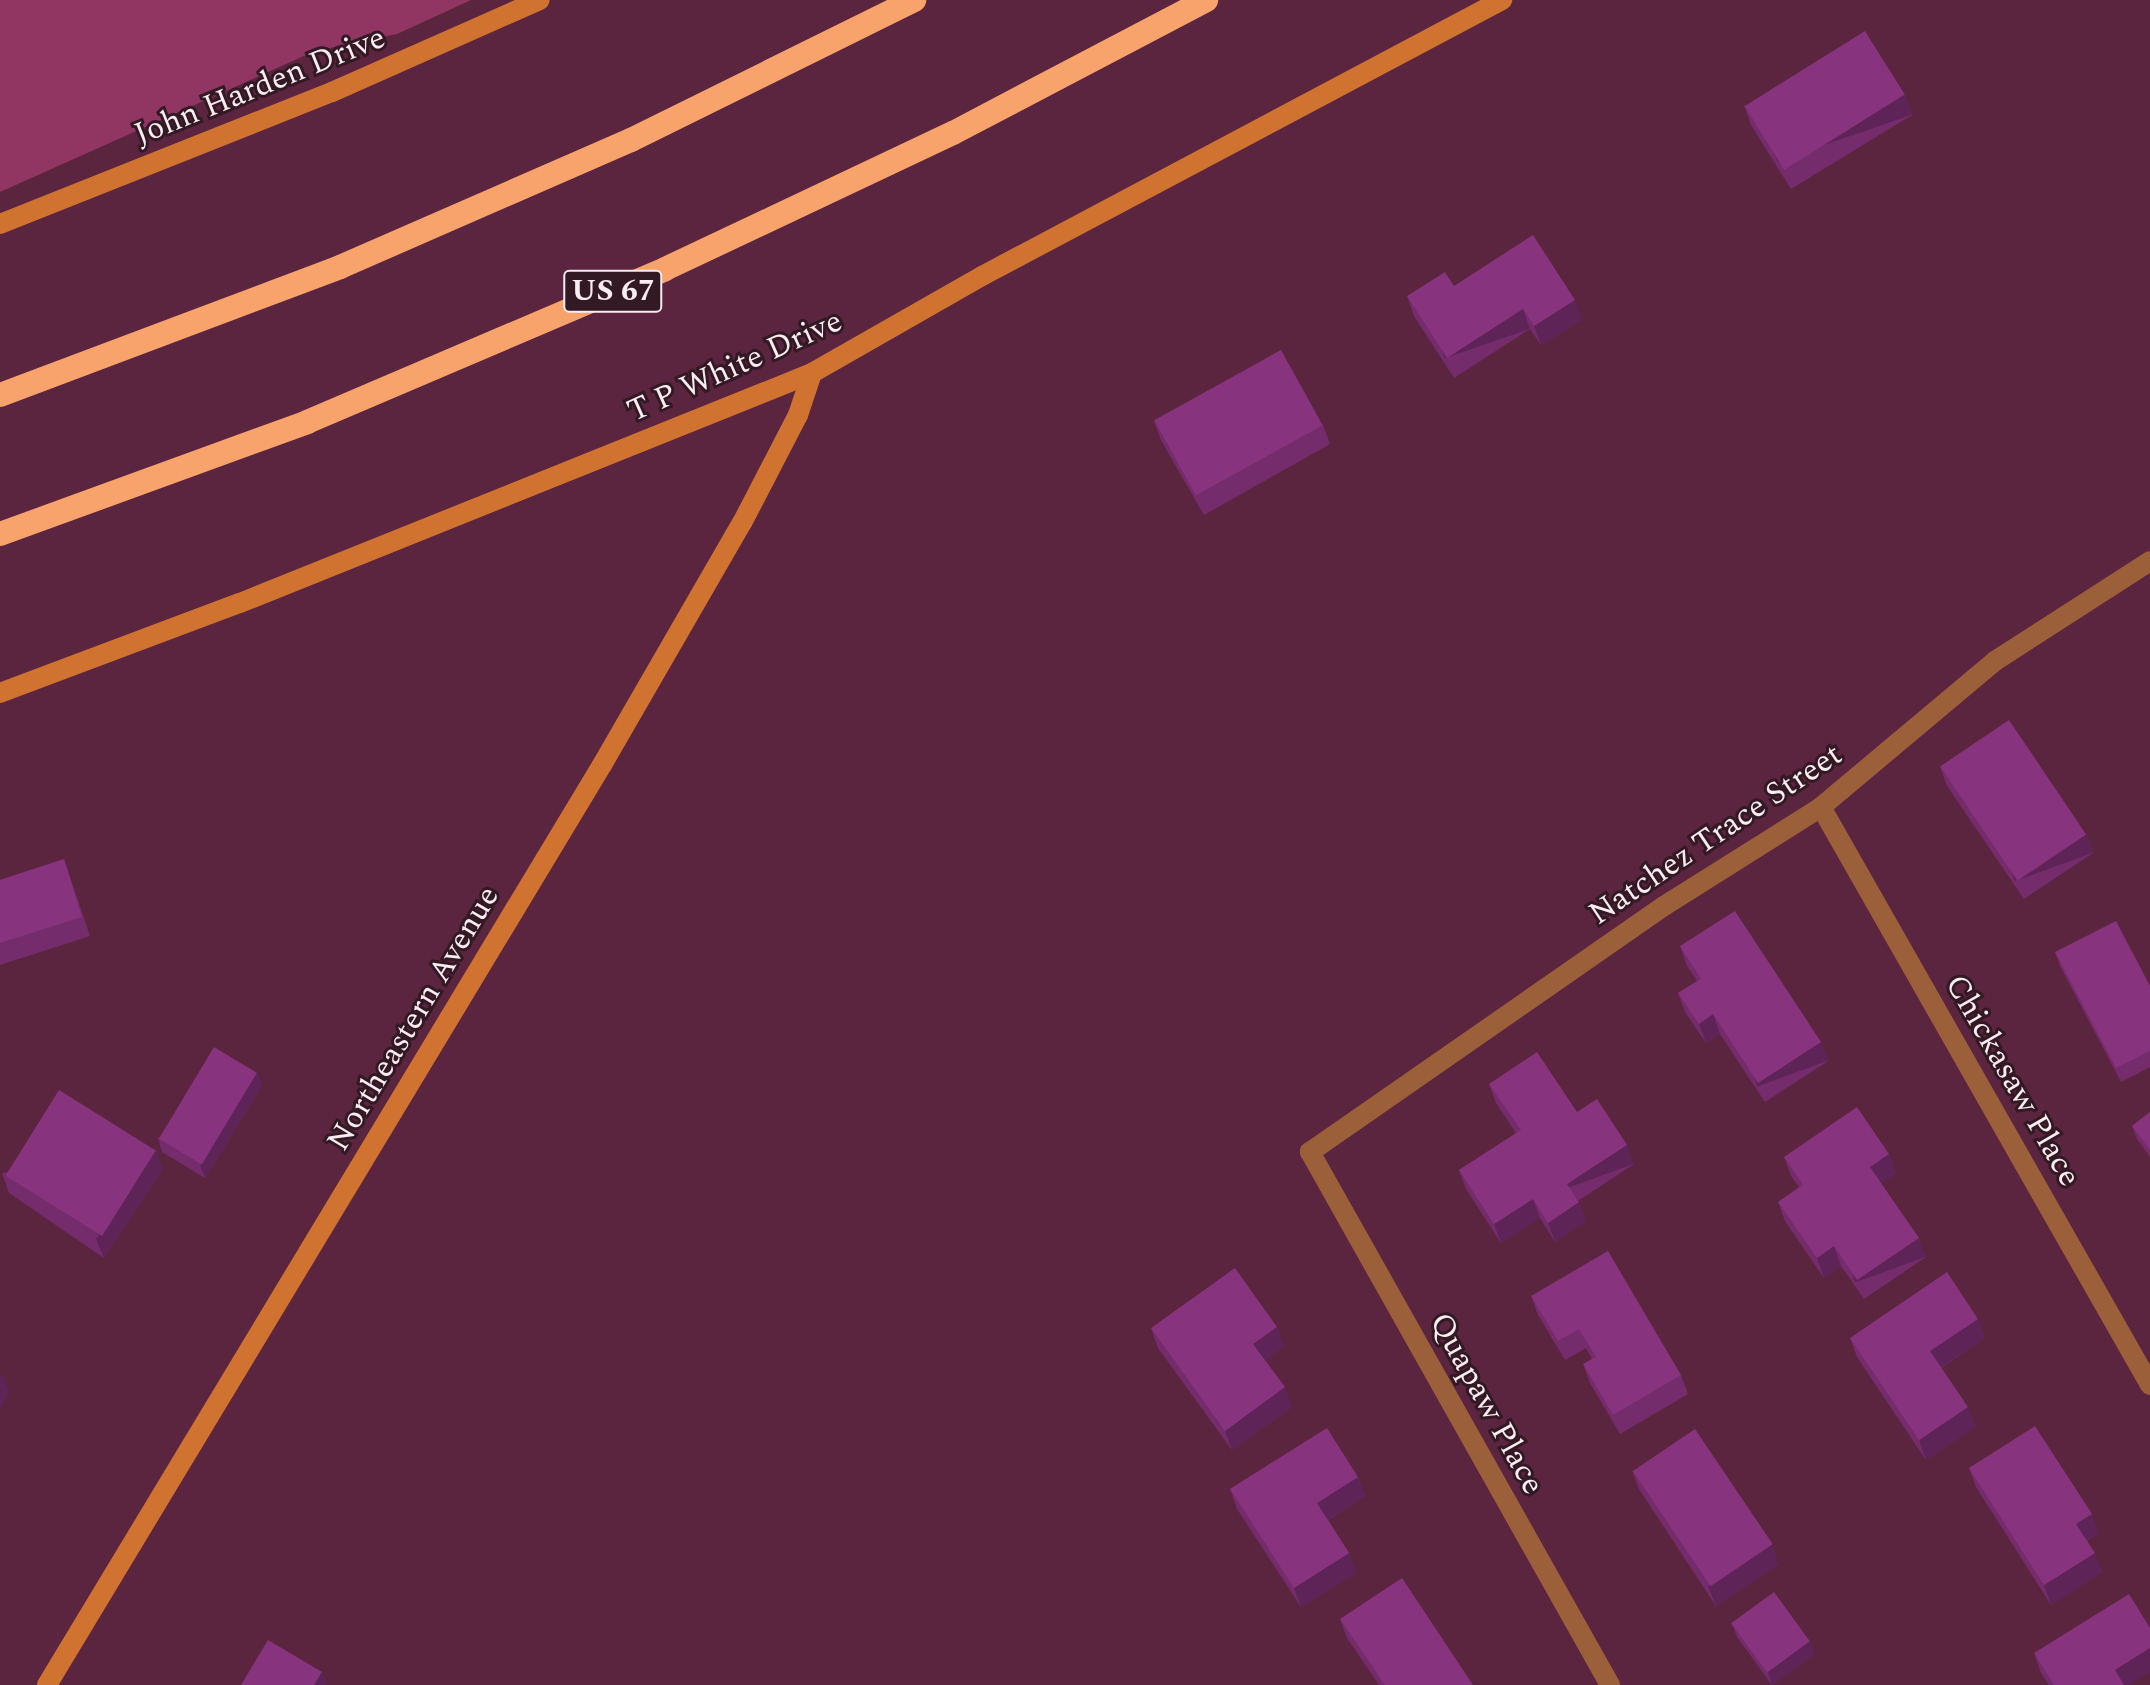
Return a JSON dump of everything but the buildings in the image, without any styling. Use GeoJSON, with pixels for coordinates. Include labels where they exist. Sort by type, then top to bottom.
{"type":"FeatureCollection","features":[{"type":"Feature","properties":{"kind":"highway"},"geometry":{"type":"LineString","coordinates":[[0,395],[340,267],[631,140],[914,0]]}},
{"type":"Feature","properties":{"kind":"highway","name":"US 67"},"geometry":{"type":"LineString","coordinates":[[0,534],[307,422],[665,269],[953,133],[1206,0]]}},
{"type":"Feature","properties":{"kind":"street","name":"John Harden Drive"},"geometry":{"type":"LineString","coordinates":[[0,224],[332,92],[540,0]]}},
{"type":"Feature","properties":{"kind":"street","name":"T P White Drive"},"geometry":{"type":"LineString","coordinates":[[0,693],[240,603],[812,373],[982,276],[1502,0]]}},
{"type":"Feature","properties":{"kind":"street","name":"Northeastern Avenue"},"geometry":{"type":"LineString","coordinates":[[47,1685],[602,765],[742,523],[798,415],[812,373]]}},
{"type":"Feature","properties":{"kind":"street","name":"Natchez Trace Street"},"geometry":{"type":"LineString","coordinates":[[1310,1152],[1664,906],[1821,807],[1995,661],[2150,561]]}},
{"type":"Feature","properties":{"kind":"street","name":"Chickasaw Place"},"geometry":{"type":"LineString","coordinates":[[1821,807],[2150,1385]]}},
{"type":"Feature","properties":{"kind":"street","name":"Quapaw Place"},"geometry":{"type":"LineString","coordinates":[[1310,1152],[1610,1685]]}},
{"type":"Feature","properties":{"kind":"shaded area"},"geometry":{"type":"Polygon","coordinates":[[[0,0],[471,0],[397,34],[315,51],[0,192],[0,0]]]}}]}
